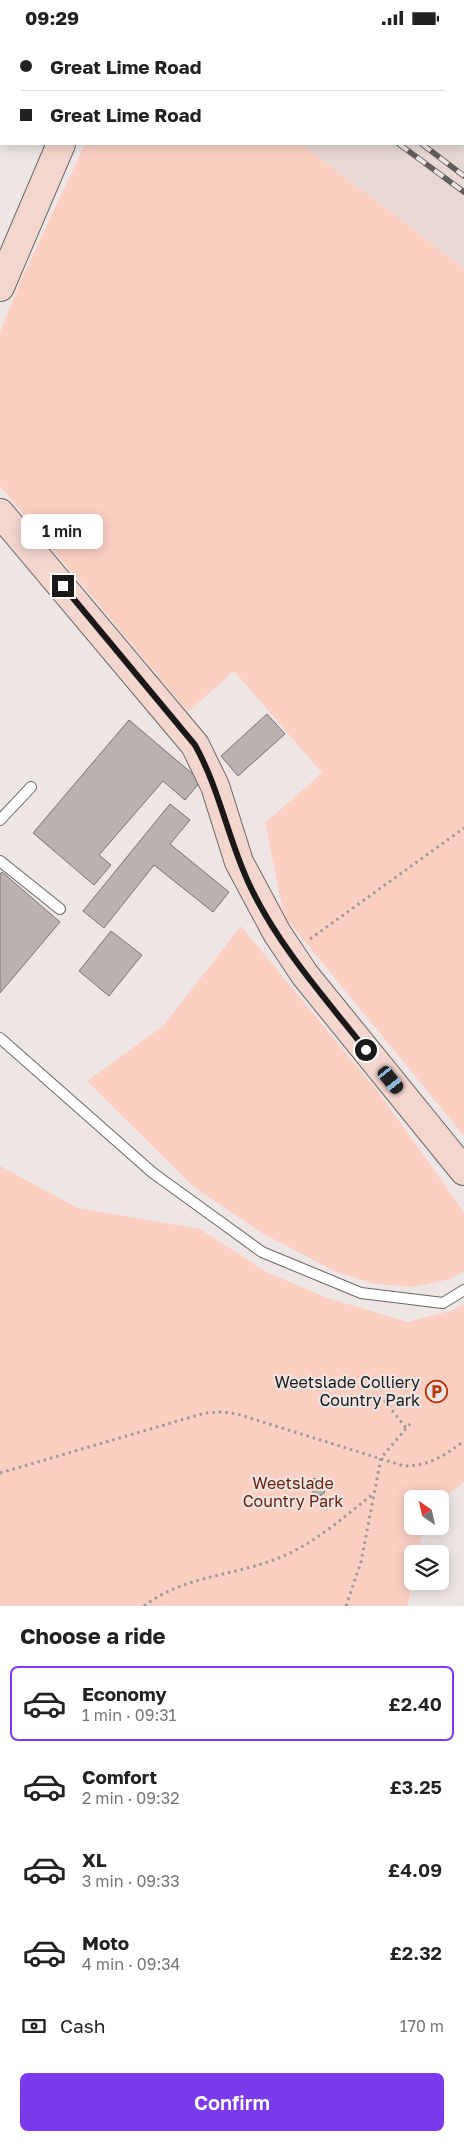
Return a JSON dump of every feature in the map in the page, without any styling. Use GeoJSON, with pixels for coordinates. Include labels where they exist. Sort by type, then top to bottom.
{"type":"FeatureCollection","features":[{"type":"Feature","properties":{"kind":"main road"},"geometry":{"type":"LineString","coordinates":[[0,287],[61,145]]}},
{"type":"Feature","properties":{"kind":"main road"},"geometry":{"type":"LineString","coordinates":[[0,513],[195,745],[212,777],[239,862],[251,889],[290,953],[464,1171]]}},
{"type":"Feature","properties":{"kind":"lane"},"geometry":{"type":"LineString","coordinates":[[0,821],[31,787]]}},
{"type":"Feature","properties":{"kind":"lane"},"geometry":{"type":"LineString","coordinates":[[0,861],[60,909]]}},
{"type":"Feature","properties":{"kind":"lane"},"geometry":{"type":"LineString","coordinates":[[0,1038],[153,1173],[262,1252],[362,1293],[443,1303],[464,1290]]}},
{"type":"Feature","properties":{"kind":"path"},"geometry":{"type":"LineString","coordinates":[[290,953],[464,828]]}},
{"type":"Feature","properties":{"kind":"path"},"geometry":{"type":"LineString","coordinates":[[391,1396],[385,1401],[406,1428]]}},
{"type":"Feature","properties":{"kind":"path"},"geometry":{"type":"LineString","coordinates":[[0,1473],[188,1417],[222,1411],[404,1466],[420,1466],[437,1460],[464,1441]]}},
{"type":"Feature","properties":{"kind":"path"},"geometry":{"type":"LineString","coordinates":[[346,1606],[361,1561],[380,1458],[410,1424]]}},
{"type":"Feature","properties":{"kind":"path"},"geometry":{"type":"LineString","coordinates":[[144,1606],[163,1593],[186,1583],[250,1568],[282,1557],[326,1532],[373,1494]]}},
{"type":"Feature","properties":{"kind":"shaded area"},"geometry":{"type":"Polygon","coordinates":[[[303,145],[464,145],[464,268],[303,145]]]}},
{"type":"Feature","properties":{"kind":"green space"},"geometry":{"type":"Polygon","coordinates":[[[85,145],[303,145],[464,268],[464,1136],[284,916],[265,823],[322,773],[234,671],[188,712],[0,486],[0,332],[20,282],[85,145]]]}},
{"type":"Feature","properties":{"kind":"green space"},"geometry":{"type":"Polygon","coordinates":[[[241,926],[379,1093],[464,1212],[464,1272],[450,1279],[414,1287],[375,1284],[336,1272],[262,1233],[195,1188],[87,1081],[163,1026],[241,926]]]}},
{"type":"Feature","properties":{"kind":"green space","name":"Weetslade Country Park"},"geometry":{"type":"Polygon","coordinates":[[[0,1166],[78,1208],[200,1229],[268,1273],[328,1298],[408,1322],[456,1309],[464,1304],[464,1482],[449,1494],[449,1490],[404,1490],[404,1535],[422,1535],[419,1545],[404,1545],[404,1590],[410,1590],[408,1606],[0,1606],[0,1166]]]}},
{"type":"Feature","properties":{"kind":"building"},"geometry":{"type":"Polygon","coordinates":[[[267,714],[285,734],[238,776],[221,756],[267,714]]]}},
{"type":"Feature","properties":{"kind":"building"},"geometry":{"type":"Polygon","coordinates":[[[129,720],[201,781],[185,800],[163,781],[99,855],[111,865],[94,885],[33,833],[129,720]]]}},
{"type":"Feature","properties":{"kind":"building"},"geometry":{"type":"Polygon","coordinates":[[[170,804],[190,820],[170,844],[229,892],[213,912],[154,865],[104,928],[83,911],[170,804]]]}},
{"type":"Feature","properties":{"kind":"building"},"geometry":{"type":"Polygon","coordinates":[[[2,872],[60,922],[0,993],[0,874],[2,872]]]}},
{"type":"Feature","properties":{"kind":"building"},"geometry":{"type":"Polygon","coordinates":[[[111,931],[142,955],[109,996],[79,971],[111,931]]]}},
{"type":"Feature","properties":{"kind":"building"},"geometry":{"type":"Polygon","coordinates":[[[315,1478],[325,1492],[317,1498],[307,1483],[315,1478]]]}},
{"type":"Feature","properties":{"kind":"railway"},"geometry":{"type":"LineString","coordinates":[[400,145],[464,192]]}},
{"type":"Feature","properties":{"kind":"railway"},"geometry":{"type":"LineString","coordinates":[[423,145],[464,176]]}},
{"type":"Feature","properties":{"kind":"place","name":"Weetslade Colliery Country Park"},"geometry":{"type":"Point","coordinates":[436,1391]}},
{"type":"Feature","properties":{"kind":"route"},"geometry":{"type":"LineString","coordinates":[[63,586],[195,745],[215,786],[239,862],[251,889],[277,933],[306,975],[366,1050]]}}]}
